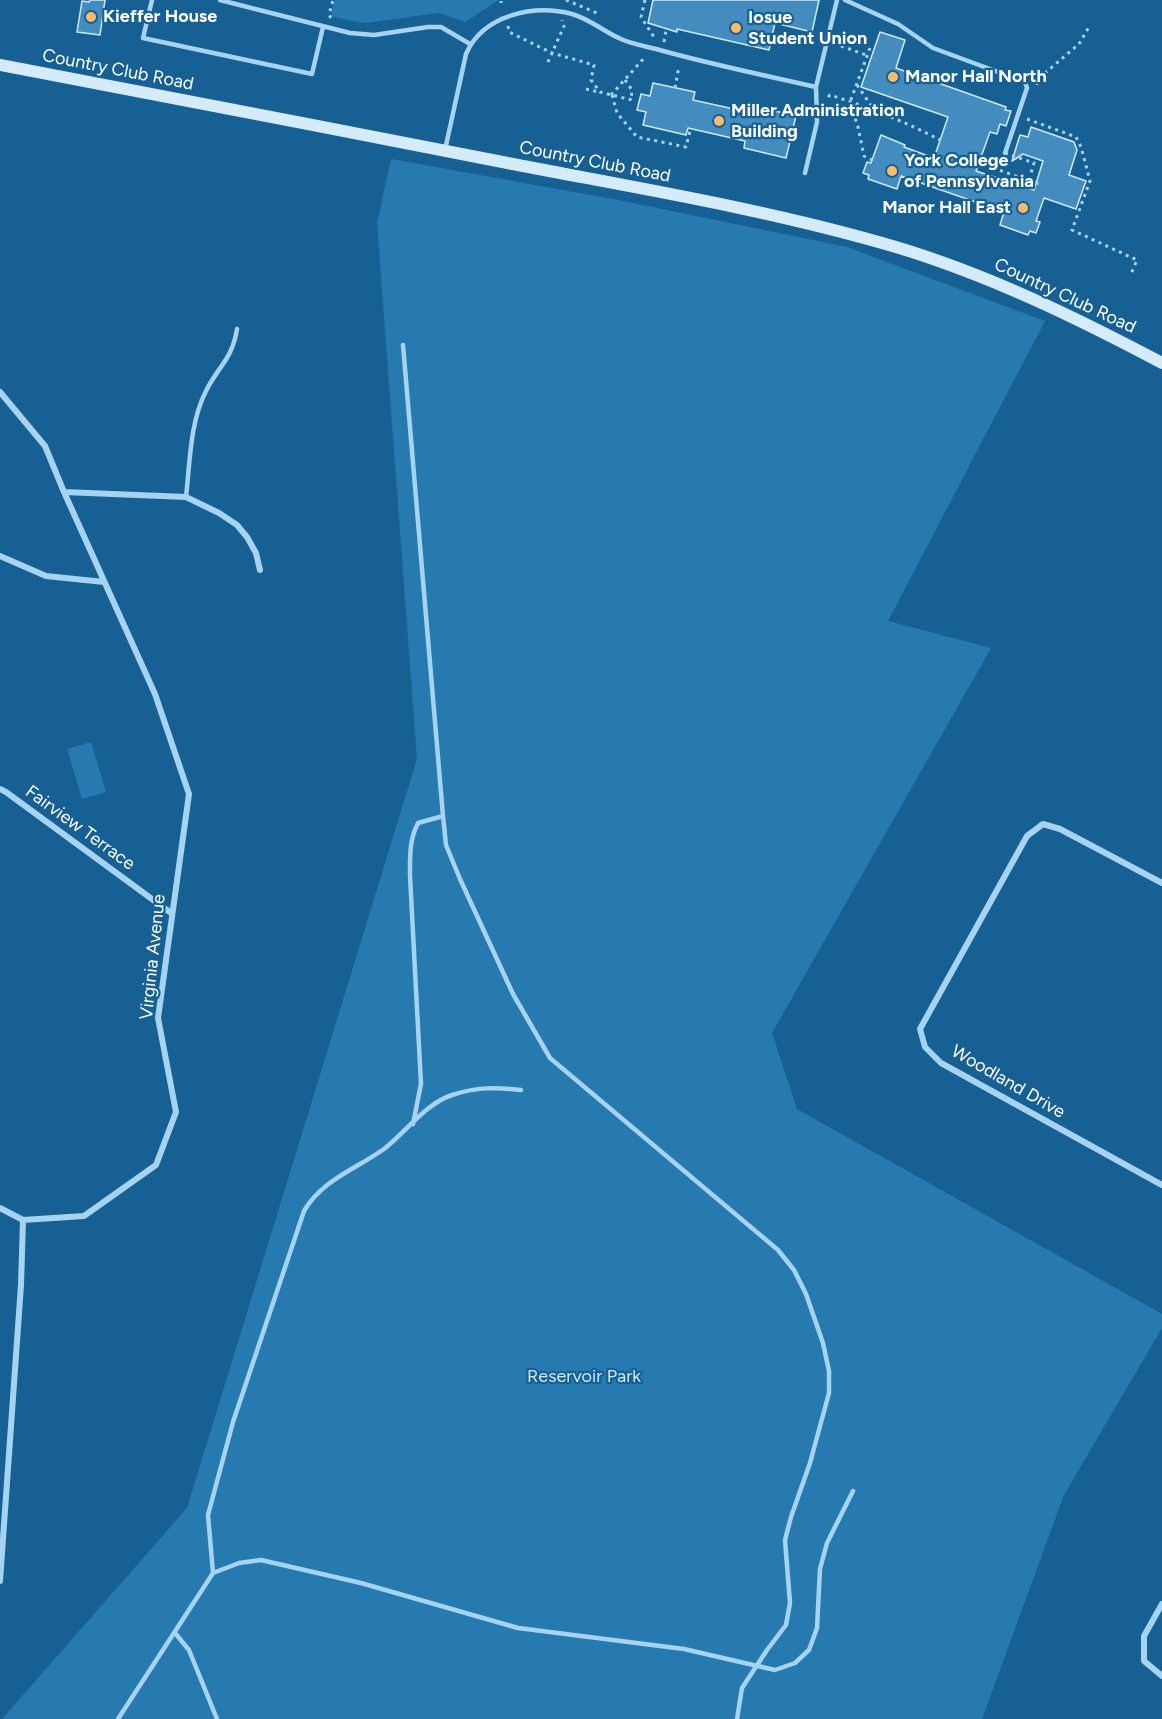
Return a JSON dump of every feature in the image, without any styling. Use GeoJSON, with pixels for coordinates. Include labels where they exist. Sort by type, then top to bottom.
{"type":"FeatureCollection","features":[{"type":"Feature","properties":{"kind":"main road","name":"Country Club Road"},"geometry":{"type":"LineString","coordinates":[[0,65],[445,150],[733,207],[817,226],[898,248],[981,277],[1056,309],[1162,363]]}},
{"type":"Feature","properties":{"kind":"street","name":"Virginia Avenue"},"geometry":{"type":"LineString","coordinates":[[0,392],[45,446],[155,694],[189,794],[158,1018],[176,1112],[156,1165],[84,1215],[23,1220]]}},
{"type":"Feature","properties":{"kind":"street"},"geometry":{"type":"LineString","coordinates":[[64,492],[186,497],[219,513],[237,525],[256,553],[260,570]]}},
{"type":"Feature","properties":{"kind":"street"},"geometry":{"type":"LineString","coordinates":[[0,556],[45,576],[104,582]]}},
{"type":"Feature","properties":{"kind":"street","name":"Fairview Terrace"},"geometry":{"type":"LineString","coordinates":[[0,789],[171,913]]}},
{"type":"Feature","properties":{"kind":"street","name":"Woodland Drive"},"geometry":{"type":"LineString","coordinates":[[1162,883],[1060,829],[1043,825],[1027,836],[920,1029],[925,1047],[941,1063],[1162,1185]]}},
{"type":"Feature","properties":{"kind":"street"},"geometry":{"type":"LineString","coordinates":[[0,1208],[23,1220],[21,1286],[0,1581]]}},
{"type":"Feature","properties":{"kind":"street"},"geometry":{"type":"LineString","coordinates":[[1162,1604],[1144,1636],[1144,1661],[1162,1676]]}},
{"type":"Feature","properties":{"kind":"lane"},"geometry":{"type":"LineString","coordinates":[[152,0],[143,38],[312,74],[323,27]]}},
{"type":"Feature","properties":{"kind":"lane"},"geometry":{"type":"LineString","coordinates":[[220,0],[350,33],[374,35],[435,26],[447,30],[470,44]]}},
{"type":"Feature","properties":{"kind":"lane"},"geometry":{"type":"LineString","coordinates":[[805,173],[817,122],[816,87],[837,0]]}},
{"type":"Feature","properties":{"kind":"lane"},"geometry":{"type":"LineString","coordinates":[[844,0],[898,24],[933,48],[1025,82],[1027,88],[1005,153]]}},
{"type":"Feature","properties":{"kind":"lane"},"geometry":{"type":"LineString","coordinates":[[445,150],[470,44],[481,31],[497,20],[528,12],[557,12],[583,18],[632,43],[816,87]]}},
{"type":"Feature","properties":{"kind":"lane"},"geometry":{"type":"LineString","coordinates":[[186,497],[198,411],[206,391],[230,356],[237,329]]}},
{"type":"Feature","properties":{"kind":"lane"},"geometry":{"type":"LineString","coordinates":[[403,345],[446,846],[513,994],[550,1058],[778,1250],[794,1270],[806,1294],[823,1343],[829,1371],[829,1393],[810,1463],[785,1540],[790,1603],[786,1625],[742,1688],[737,1719]]}},
{"type":"Feature","properties":{"kind":"lane"},"geometry":{"type":"LineString","coordinates":[[413,1124],[421,1084],[410,850],[418,823],[443,816]]}},
{"type":"Feature","properties":{"kind":"lane"},"geometry":{"type":"LineString","coordinates":[[213,1573],[208,1515],[233,1422],[304,1210],[312,1197],[327,1184],[383,1149],[428,1109],[450,1095],[473,1089],[495,1087],[521,1090]]}},
{"type":"Feature","properties":{"kind":"lane"},"geometry":{"type":"LineString","coordinates":[[118,1719],[213,1573],[238,1563],[261,1560],[361,1583],[518,1628],[684,1649],[775,1670],[795,1663],[809,1650],[817,1628],[820,1569],[827,1543],[854,1491]]}},
{"type":"Feature","properties":{"kind":"lane"},"geometry":{"type":"LineString","coordinates":[[174,1633],[189,1650],[217,1719]]}},
{"type":"Feature","properties":{"kind":"path"},"geometry":{"type":"LineString","coordinates":[[332,19],[329,15],[333,0]]}},
{"type":"Feature","properties":{"kind":"path"},"geometry":{"type":"LineString","coordinates":[[566,0],[603,16]]}},
{"type":"Feature","properties":{"kind":"path"},"geometry":{"type":"LineString","coordinates":[[645,0],[641,17],[654,38],[646,35]]}},
{"type":"Feature","properties":{"kind":"path"},"geometry":{"type":"LineString","coordinates":[[548,62],[564,26],[562,20]]}},
{"type":"Feature","properties":{"kind":"path"},"geometry":{"type":"LineString","coordinates":[[1036,90],[1038,79],[1079,44],[1090,25]]}},
{"type":"Feature","properties":{"kind":"path"},"geometry":{"type":"LineString","coordinates":[[508,26],[509,32],[552,53],[594,65],[591,80],[600,92]]}},
{"type":"Feature","properties":{"kind":"path"},"geometry":{"type":"LineString","coordinates":[[664,42],[666,30]]}},
{"type":"Feature","properties":{"kind":"path"},"geometry":{"type":"LineString","coordinates":[[840,49],[848,48],[868,56]]}},
{"type":"Feature","properties":{"kind":"path"},"geometry":{"type":"LineString","coordinates":[[870,48],[849,102],[864,156],[872,160]]}},
{"type":"Feature","properties":{"kind":"path"},"geometry":{"type":"LineString","coordinates":[[612,95],[646,56]]}},
{"type":"Feature","properties":{"kind":"path"},"geometry":{"type":"LineString","coordinates":[[675,88],[679,66]]}},
{"type":"Feature","properties":{"kind":"path"},"geometry":{"type":"LineString","coordinates":[[586,89],[633,100],[632,90],[625,80]]}},
{"type":"Feature","properties":{"kind":"path"},"geometry":{"type":"LineString","coordinates":[[857,85],[876,112]]}},
{"type":"Feature","properties":{"kind":"path"},"geometry":{"type":"LineString","coordinates":[[612,95],[617,113],[637,137],[686,147],[690,131],[687,130]]}},
{"type":"Feature","properties":{"kind":"path"},"geometry":{"type":"LineString","coordinates":[[828,97],[830,95],[876,112],[940,140]]}},
{"type":"Feature","properties":{"kind":"path"},"geometry":{"type":"LineString","coordinates":[[1029,111],[1026,118],[1076,136],[1081,147],[1090,181],[1072,230],[1137,260],[1131,274]]}},
{"type":"Feature","properties":{"kind":"path"},"geometry":{"type":"LineString","coordinates":[[1005,153],[1034,163],[1029,180],[1039,184],[999,170],[1005,153]]}},
{"type":"Feature","properties":{"kind":"green space"},"geometry":{"type":"Polygon","coordinates":[[[335,0],[499,0],[465,22],[439,13],[365,23],[333,17],[331,15],[335,0]]]}},
{"type":"Feature","properties":{"kind":"green space","name":"Reservoir Park"},"geometry":{"type":"Polygon","coordinates":[[[391,159],[618,200],[847,247],[1045,321],[888,621],[991,648],[772,1033],[797,1109],[1162,1314],[1162,1328],[1064,1495],[982,1719],[2,1719],[187,1508],[417,759],[377,223],[391,159]]]}},
{"type":"Feature","properties":{"kind":"green space"},"geometry":{"type":"Polygon","coordinates":[[[91,742],[106,792],[82,799],[67,749],[91,742]]]}},
{"type":"Feature","properties":{"kind":"building","name":"Kieffer House"},"geometry":{"type":"Polygon","coordinates":[[[90,0],[105,0],[100,35],[77,32],[82,1],[89,2],[90,0]]]}},
{"type":"Feature","properties":{"kind":"building","name":"Iosue Student Union"},"geometry":{"type":"Polygon","coordinates":[[[653,0],[819,0],[812,32],[775,23],[769,50],[677,29],[677,32],[648,23],[653,0]]]}},
{"type":"Feature","properties":{"kind":"building"},"geometry":{"type":"Polygon","coordinates":[[[880,32],[905,40],[896,68],[1006,107],[1005,110],[1011,111],[1006,126],[1000,124],[997,134],[990,132],[976,171],[1034,190],[1043,161],[1023,154],[1012,161],[1020,135],[1028,137],[1031,127],[1074,142],[1077,150],[1069,175],[1086,181],[1076,209],[1044,198],[1036,221],[1040,222],[1036,233],[1030,231],[1028,235],[1000,225],[1004,212],[901,176],[897,189],[868,179],[869,175],[863,173],[867,162],[871,163],[881,135],[905,145],[904,147],[934,158],[948,117],[861,87],[880,32]]]}},
{"type":"Feature","properties":{"kind":"building","name":"Miller Administration Building"},"geometry":{"type":"Polygon","coordinates":[[[653,83],[695,92],[693,100],[752,113],[754,106],[796,116],[786,158],[744,148],[745,141],[688,128],[686,135],[643,125],[646,112],[637,110],[641,94],[650,96],[653,83]]]}},
{"type":"Feature","properties":{"kind":"place","name":"Kieffer House"},"geometry":{"type":"Point","coordinates":[91,17]}},
{"type":"Feature","properties":{"kind":"place","name":"Iosue Student Union"},"geometry":{"type":"Point","coordinates":[736,28]}},
{"type":"Feature","properties":{"kind":"place","name":"Manor Hall North"},"geometry":{"type":"Point","coordinates":[893,77]}},
{"type":"Feature","properties":{"kind":"place","name":"Miller Administration Building"},"geometry":{"type":"Point","coordinates":[719,121]}},
{"type":"Feature","properties":{"kind":"place","name":"York College of Pennsylvania"},"geometry":{"type":"Point","coordinates":[892,171]}},
{"type":"Feature","properties":{"kind":"place","name":"Manor Hall East"},"geometry":{"type":"Point","coordinates":[1023,208]}}]}
